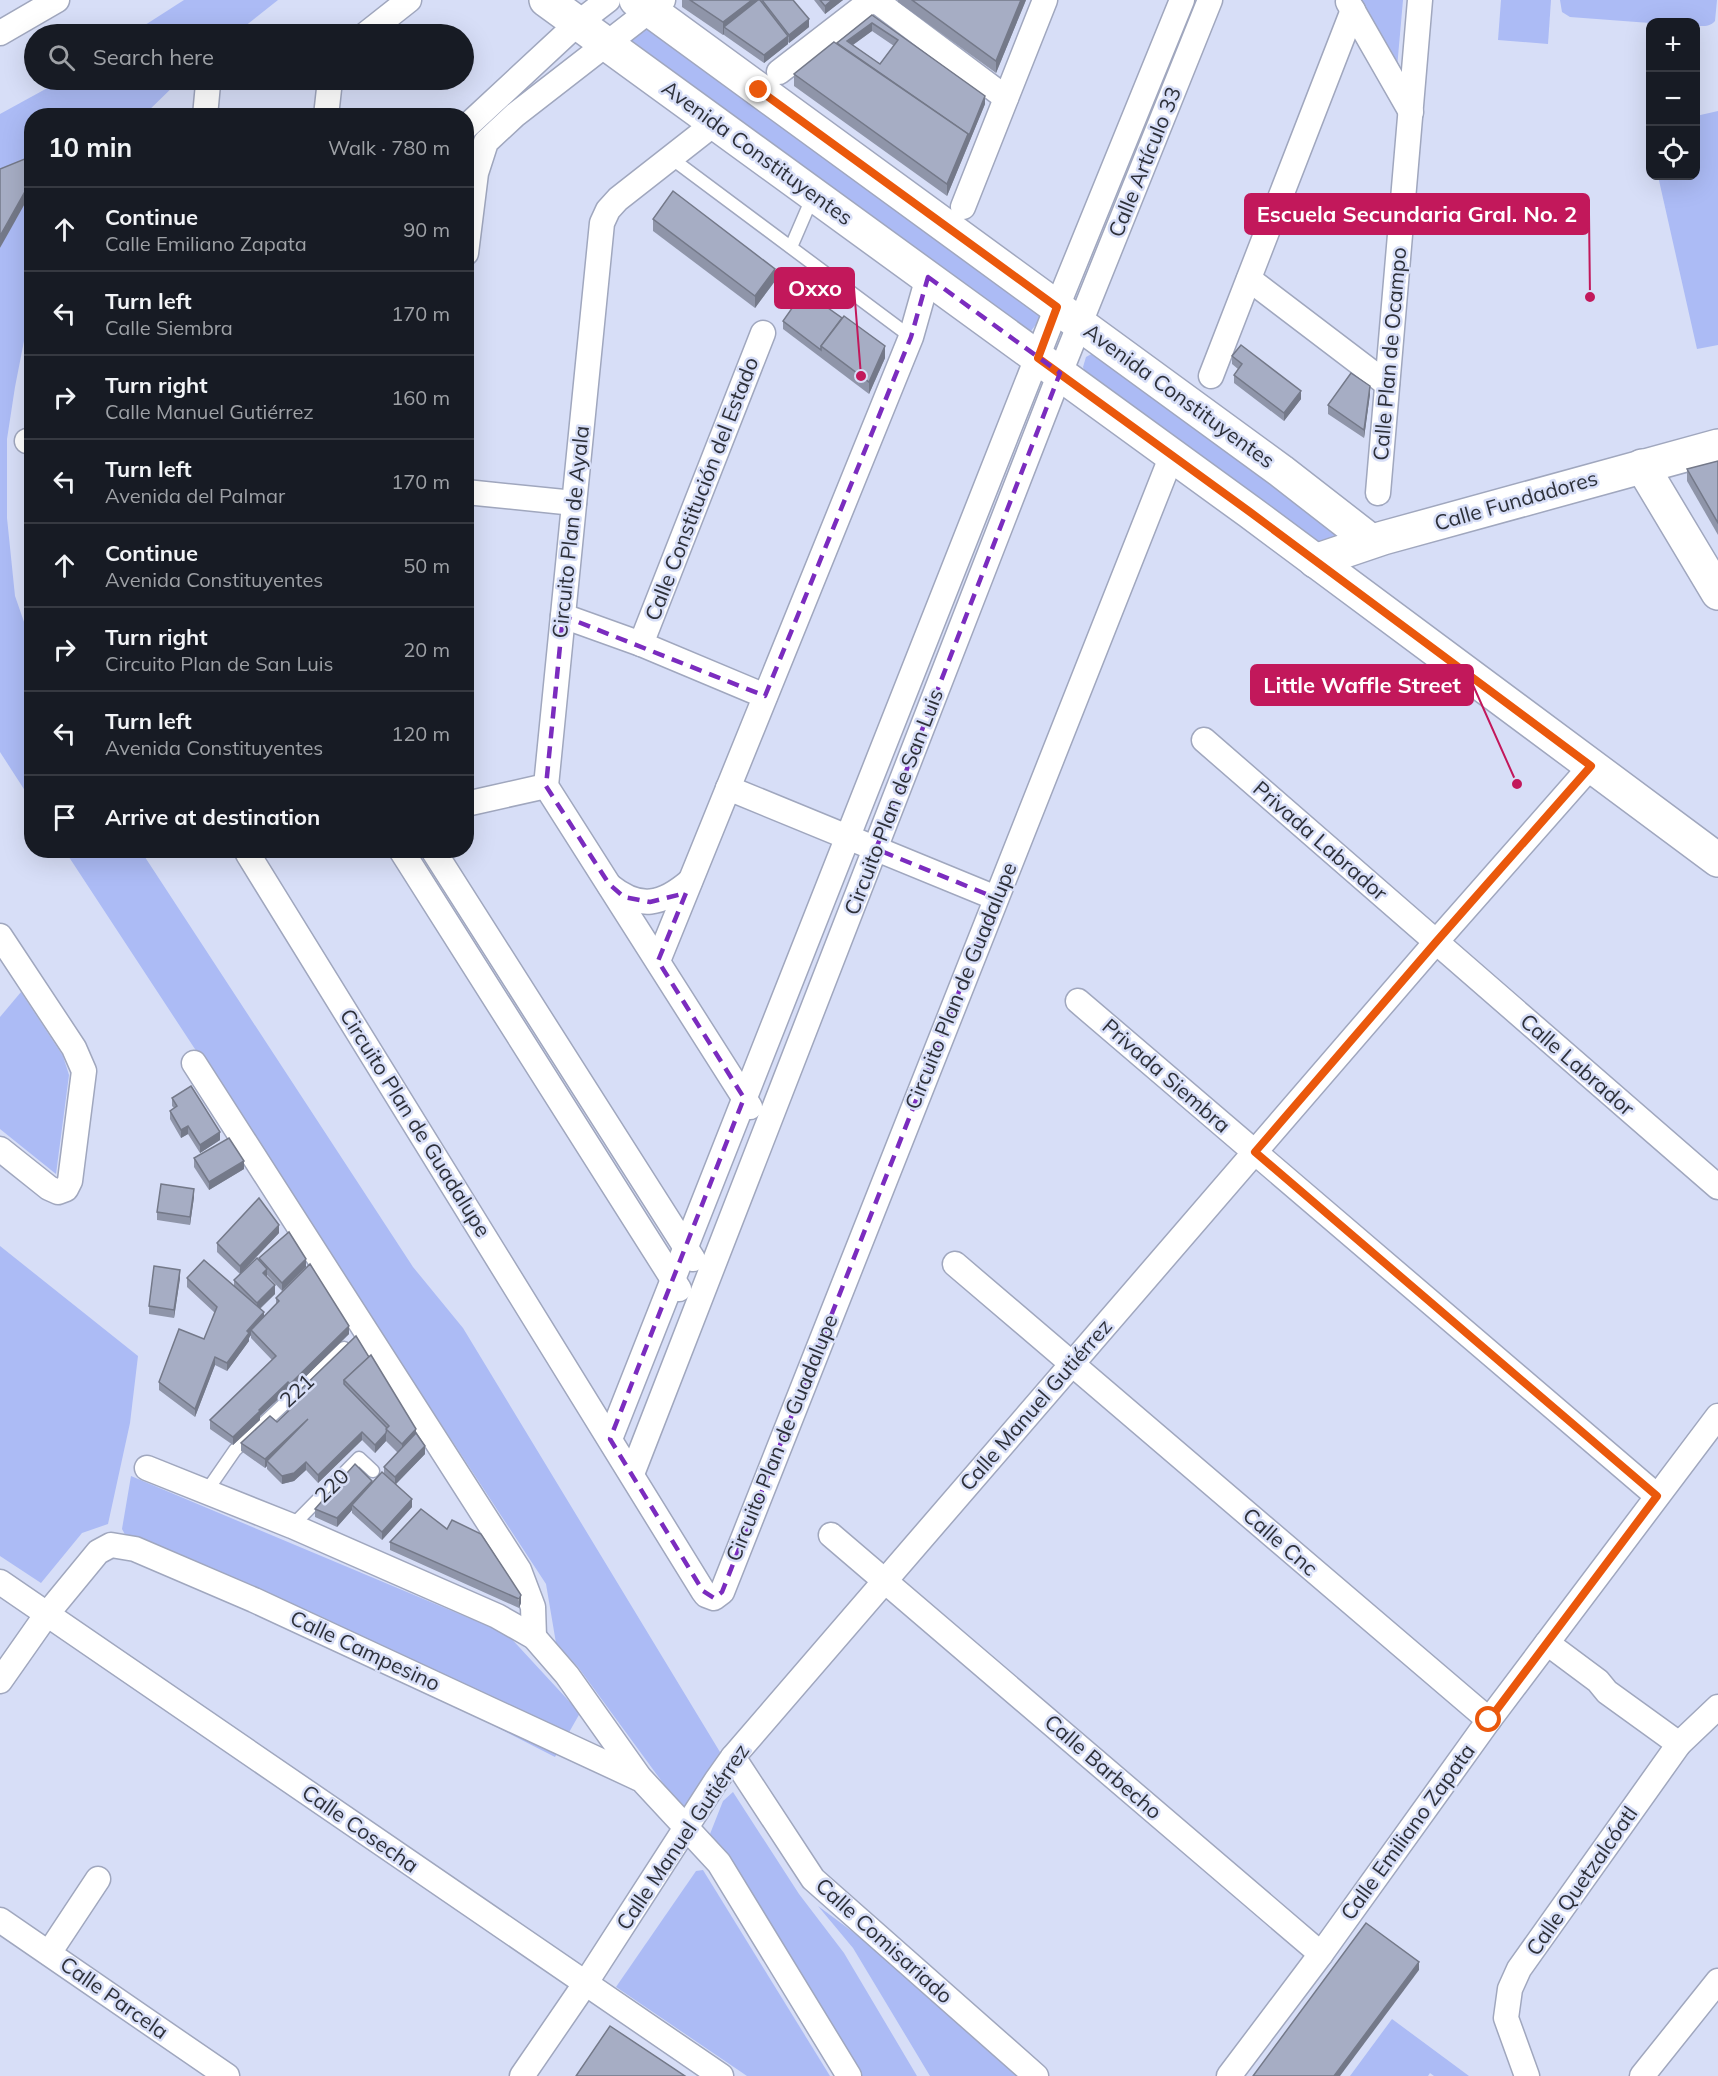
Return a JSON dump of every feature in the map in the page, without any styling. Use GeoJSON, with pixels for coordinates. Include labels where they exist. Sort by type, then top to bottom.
{"type":"FeatureCollection","features":[{"type":"Feature","properties":{"kind":"main road","name":"Avenida Constituyentes"},"geometry":{"type":"LineString","coordinates":[[546,0],[1172,455],[1718,860]]}},
{"type":"Feature","properties":{"kind":"main road","name":"Avenida Constituyentes"},"geometry":{"type":"LineString","coordinates":[[650,4],[1068,316],[1281,471],[1371,541]]}},
{"type":"Feature","properties":{"kind":"main road","name":"Calle Fundadores"},"geometry":{"type":"LineString","coordinates":[[1315,561],[1371,541],[1718,446]]}},
{"type":"Feature","properties":{"kind":"main road"},"geometry":{"type":"LineString","coordinates":[[1642,466],[1718,593]]}},
{"type":"Feature","properties":{"kind":"street"},"geometry":{"type":"LineString","coordinates":[[0,33],[57,0]]}},
{"type":"Feature","properties":{"kind":"street"},"geometry":{"type":"LineString","coordinates":[[379,24],[409,0]]}},
{"type":"Feature","properties":{"kind":"street"},"geometry":{"type":"LineString","coordinates":[[474,120],[578,23],[608,0]]}},
{"type":"Feature","properties":{"kind":"street"},"geometry":{"type":"LineString","coordinates":[[779,72],[874,0],[1006,98]]}},
{"type":"Feature","properties":{"kind":"street"},"geometry":{"type":"LineString","coordinates":[[963,207],[1045,0]]}},
{"type":"Feature","properties":{"kind":"street","name":"Calle Artículo 33"},"geometry":{"type":"LineString","coordinates":[[1068,316],[1182,0]]}},
{"type":"Feature","properties":{"kind":"street","name":"Calle Artículo 33"},"geometry":{"type":"LineString","coordinates":[[1068,316],[1210,0]]}},
{"type":"Feature","properties":{"kind":"street","name":"Calle Plan de Ocampo"},"geometry":{"type":"LineString","coordinates":[[1378,493],[1420,0]]}},
{"type":"Feature","properties":{"kind":"street"},"geometry":{"type":"LineString","coordinates":[[474,189],[476,173],[486,142],[515,115],[607,44],[650,4]]}},
{"type":"Feature","properties":{"kind":"street"},"geometry":{"type":"LineString","coordinates":[[1350,5],[1411,112]]}},
{"type":"Feature","properties":{"kind":"street"},"geometry":{"type":"LineString","coordinates":[[1211,376],[1350,5]]}},
{"type":"Feature","properties":{"kind":"street"},"geometry":{"type":"LineString","coordinates":[[206,108],[207,90]]}},
{"type":"Feature","properties":{"kind":"street"},"geometry":{"type":"LineString","coordinates":[[328,108],[329,90]]}},
{"type":"Feature","properties":{"kind":"street"},"geometry":{"type":"LineString","coordinates":[[498,98],[515,115]]}},
{"type":"Feature","properties":{"kind":"street","name":"Circuito Plan de Ayala"},"geometry":{"type":"LineString","coordinates":[[546,786],[602,222],[608,210],[618,199],[715,123]]}},
{"type":"Feature","properties":{"kind":"street"},"geometry":{"type":"LineString","coordinates":[[658,961],[911,337],[928,278]]}},
{"type":"Feature","properties":{"kind":"street"},"geometry":{"type":"LineString","coordinates":[[1249,279],[1388,384]]}},
{"type":"Feature","properties":{"kind":"street","name":"Circuito Plan de San Luis"},"geometry":{"type":"LineString","coordinates":[[632,1474],[876,849],[1068,316]]}},
{"type":"Feature","properties":{"kind":"street","name":"Calle Constitución del Estado"},"geometry":{"type":"LineString","coordinates":[[641,644],[763,333]]}},
{"type":"Feature","properties":{"kind":"street","name":"Circuito Plan de San Luis"},"geometry":{"type":"LineString","coordinates":[[610,1439],[849,838],[1049,366]]}},
{"type":"Feature","properties":{"kind":"street","name":"Circuito Plan de Guadalupe"},"geometry":{"type":"LineString","coordinates":[[258,858],[703,1591],[710,1597],[718,1596],[722,1592],[1172,455]]}},
{"type":"Feature","properties":{"kind":"street"},"geometry":{"type":"LineString","coordinates":[[474,493],[574,503]]}},
{"type":"Feature","properties":{"kind":"street"},"geometry":{"type":"LineString","coordinates":[[563,616],[641,644],[765,696]]}},
{"type":"Feature","properties":{"kind":"street","name":"Privada Labrador"},"geometry":{"type":"LineString","coordinates":[[1204,740],[1436,942]]}},
{"type":"Feature","properties":{"kind":"street","name":"Calle Manuel Gutiérrez"},"geometry":{"type":"LineString","coordinates":[[522,2076],[734,1757],[1436,942],[1591,766]]}},
{"type":"Feature","properties":{"kind":"street"},"geometry":{"type":"LineString","coordinates":[[474,802],[546,786],[765,1131]]}},
{"type":"Feature","properties":{"kind":"street"},"geometry":{"type":"LineString","coordinates":[[728,788],[996,898]]}},
{"type":"Feature","properties":{"kind":"street"},"geometry":{"type":"LineString","coordinates":[[406,858],[694,1315]]}},
{"type":"Feature","properties":{"kind":"street"},"geometry":{"type":"LineString","coordinates":[[438,858],[707,1281]]}},
{"type":"Feature","properties":{"kind":"street"},"geometry":{"type":"LineString","coordinates":[[609,884],[624,897],[635,901],[650,902],[677,892],[690,881]]}},
{"type":"Feature","properties":{"kind":"street"},"geometry":{"type":"LineString","coordinates":[[0,936],[74,1048],[84,1071],[70,1181],[66,1190],[58,1192],[50,1188],[0,1149]]}},
{"type":"Feature","properties":{"kind":"street","name":"Calle Labrador"},"geometry":{"type":"LineString","coordinates":[[1436,942],[1718,1187]]}},
{"type":"Feature","properties":{"kind":"street","name":"Privada Siembra"},"geometry":{"type":"LineString","coordinates":[[1078,1001],[1657,1496]]}},
{"type":"Feature","properties":{"kind":"street"},"geometry":{"type":"LineString","coordinates":[[194,1063],[519,1570],[533,1607],[534,1637]]}},
{"type":"Feature","properties":{"kind":"street","name":"Calle Cnc"},"geometry":{"type":"LineString","coordinates":[[955,1264],[1489,1720]]}},
{"type":"Feature","properties":{"kind":"street","name":"Calle Emiliano Zapata"},"geometry":{"type":"LineString","coordinates":[[1229,2076],[1321,1954],[1489,1720],[1718,1416]]}},
{"type":"Feature","properties":{"kind":"street"},"geometry":{"type":"LineString","coordinates":[[147,1468],[292,1526],[497,1616],[534,1637],[567,1675],[642,1780]]}},
{"type":"Feature","properties":{"kind":"street","name":"Calle Barbecho"},"geometry":{"type":"LineString","coordinates":[[831,1535],[1321,1954]]}},
{"type":"Feature","properties":{"kind":"street","name":"Calle Campesino"},"geometry":{"type":"LineString","coordinates":[[0,1681],[47,1614],[98,1552],[111,1545],[135,1549],[254,1600],[642,1780],[719,1863],[849,2076]]}},
{"type":"Feature","properties":{"kind":"street","name":"Calle Cosecha"},"geometry":{"type":"LineString","coordinates":[[0,1582],[720,2076]]}},
{"type":"Feature","properties":{"kind":"street"},"geometry":{"type":"LineString","coordinates":[[1547,1643],[1598,1681],[1607,1692],[1679,1744]]}},
{"type":"Feature","properties":{"kind":"street","name":"Calle Quetzalcóatl"},"geometry":{"type":"LineString","coordinates":[[1527,2076],[1506,2018],[1510,1989],[1519,1969],[1679,1744],[1718,1707]]}},
{"type":"Feature","properties":{"kind":"street","name":"Calle Comisariado"},"geometry":{"type":"LineString","coordinates":[[734,1757],[813,1879],[1036,2076]]}},
{"type":"Feature","properties":{"kind":"street"},"geometry":{"type":"LineString","coordinates":[[49,1953],[98,1879]]}},
{"type":"Feature","properties":{"kind":"street","name":"Calle Parcela"},"geometry":{"type":"LineString","coordinates":[[0,1920],[227,2076]]}},
{"type":"Feature","properties":{"kind":"street"},"geometry":{"type":"LineString","coordinates":[[1642,2076],[1718,1981]]}},
{"type":"Feature","properties":{"kind":"lane"},"geometry":{"type":"LineString","coordinates":[[671,158],[911,337]]}},
{"type":"Feature","properties":{"kind":"lane"},"geometry":{"type":"LineString","coordinates":[[791,248],[814,195]]}},
{"type":"Feature","properties":{"kind":"lane","name":"221"},"geometry":{"type":"LineString","coordinates":[[206,1492],[235,1450],[344,1348]]}},
{"type":"Feature","properties":{"kind":"lane","name":"220"},"geometry":{"type":"LineString","coordinates":[[292,1526],[359,1458],[373,1471]]}},
{"type":"Feature","properties":{"kind":"highlighted area"},"geometry":{"type":"Polygon","coordinates":[[[928,277],[1060,373],[876,849],[996,898],[722,1592],[714,1598],[703,1591],[610,1439],[744,1098],[658,961],[686,893],[650,902],[624,897],[609,884],[546,786],[563,616],[765,696],[911,337],[928,277]]]}},
{"type":"Feature","properties":{"kind":"shaded area"},"geometry":{"type":"Polygon","coordinates":[[[184,0],[278,0],[248,24],[147,24],[184,0]]]}},
{"type":"Feature","properties":{"kind":"shaded area"},"geometry":{"type":"Polygon","coordinates":[[[1359,0],[1403,0],[1397,68],[1359,0]]]}},
{"type":"Feature","properties":{"kind":"shaded area"},"geometry":{"type":"Polygon","coordinates":[[[1501,0],[1551,0],[1548,44],[1498,40],[1501,0]]]}},
{"type":"Feature","properties":{"kind":"shaded area"},"geometry":{"type":"Polygon","coordinates":[[[1560,0],[1717,0],[1715,21],[1701,26],[1700,18],[1646,18],[1646,23],[1570,17],[1562,12],[1560,0]]]}},
{"type":"Feature","properties":{"kind":"shaded area"},"geometry":{"type":"Polygon","coordinates":[[[643,28],[652,29],[1038,307],[1041,318],[1031,331],[1021,330],[631,47],[631,39],[643,28]]]}},
{"type":"Feature","properties":{"kind":"shaded area"},"geometry":{"type":"Polygon","coordinates":[[[44,90],[170,90],[151,108],[24,108],[24,167],[0,180],[0,114],[44,90]]]}},
{"type":"Feature","properties":{"kind":"shaded area"},"geometry":{"type":"Polygon","coordinates":[[[1718,111],[1718,345],[1697,349],[1659,180],[1700,180],[1700,115],[1718,111]]]}},
{"type":"Feature","properties":{"kind":"shaded area"},"geometry":{"type":"Polygon","coordinates":[[[24,197],[24,341],[7,439],[7,518],[15,596],[24,622],[24,789],[0,752],[0,248],[24,197]]]}},
{"type":"Feature","properties":{"kind":"shaded area"},"geometry":{"type":"Polygon","coordinates":[[[1095,352],[1339,531],[1341,538],[1311,544],[1086,377],[1083,367],[1086,357],[1095,352]]]}},
{"type":"Feature","properties":{"kind":"shaded area"},"geometry":{"type":"Polygon","coordinates":[[[70,858],[146,858],[413,1267],[463,1328],[723,1757],[682,1809],[578,1667],[556,1643],[546,1584],[70,858]]]}},
{"type":"Feature","properties":{"kind":"shaded area"},"geometry":{"type":"Polygon","coordinates":[[[21,992],[63,1056],[69,1075],[56,1174],[0,1129],[0,1017],[21,992]]]}},
{"type":"Feature","properties":{"kind":"shaded area"},"geometry":{"type":"Polygon","coordinates":[[[0,1246],[138,1356],[130,1423],[108,1524],[82,1533],[41,1583],[0,1556],[0,1246]]]}},
{"type":"Feature","properties":{"kind":"shaded area"},"geometry":{"type":"Polygon","coordinates":[[[131,1476],[507,1634],[580,1713],[555,1757],[397,1676],[137,1557],[122,1529],[131,1476]]]}},
{"type":"Feature","properties":{"kind":"shaded area"},"geometry":{"type":"Polygon","coordinates":[[[733,1792],[799,1894],[844,1953],[917,2076],[862,2076],[710,1834],[723,1801],[733,1792]]]}},
{"type":"Feature","properties":{"kind":"shaded area"},"geometry":{"type":"Polygon","coordinates":[[[703,1870],[830,2076],[747,2076],[616,1987],[696,1871],[703,1870]]]}},
{"type":"Feature","properties":{"kind":"shaded area"},"geometry":{"type":"Polygon","coordinates":[[[818,1906],[857,1935],[1017,2076],[930,2076],[853,1948],[818,1906]]]}},
{"type":"Feature","properties":{"kind":"shaded area"},"geometry":{"type":"Polygon","coordinates":[[[1392,2019],[1469,2076],[1434,2076],[1430,2073],[1428,2076],[1350,2076],[1392,2019]]]}},
{"type":"Feature","properties":{"kind":"building"},"geometry":{"type":"Polygon","coordinates":[[[690,0],[752,0],[723,22],[690,0]]]}},
{"type":"Feature","properties":{"kind":"building"},"geometry":{"type":"Polygon","coordinates":[[[758,0],[788,36],[764,55],[724,27],[758,0]]]}},
{"type":"Feature","properties":{"kind":"building"},"geometry":{"type":"Polygon","coordinates":[[[762,0],[793,0],[809,19],[789,35],[762,0]]]}},
{"type":"Feature","properties":{"kind":"building"},"geometry":{"type":"Polygon","coordinates":[[[820,0],[832,0],[825,6],[820,0]]]}},
{"type":"Feature","properties":{"kind":"building"},"geometry":{"type":"Polygon","coordinates":[[[912,0],[1021,0],[996,61],[912,0]]]}},
{"type":"Feature","properties":{"kind":"building"},"geometry":{"type":"Polygon","coordinates":[[[872,15],[985,96],[968,138],[968,134],[837,43],[872,15]],[[872,23],[847,41],[880,64],[898,40],[872,23]]]}},
{"type":"Feature","properties":{"kind":"building"},"geometry":{"type":"Polygon","coordinates":[[[834,42],[968,134],[947,184],[794,74],[834,42]]]}},
{"type":"Feature","properties":{"kind":"building"},"geometry":{"type":"Polygon","coordinates":[[[24,159],[24,193],[0,236],[0,169],[24,159]]]}},
{"type":"Feature","properties":{"kind":"building"},"geometry":{"type":"Polygon","coordinates":[[[673,191],[775,269],[755,296],[653,219],[673,191]]]}},
{"type":"Feature","properties":{"kind":"building"},"geometry":{"type":"Polygon","coordinates":[[[804,291],[842,318],[821,346],[821,350],[783,321],[804,291]]]}},
{"type":"Feature","properties":{"kind":"building"},"geometry":{"type":"Polygon","coordinates":[[[844,316],[885,346],[869,382],[821,346],[844,316]]]}},
{"type":"Feature","properties":{"kind":"building"},"geometry":{"type":"Polygon","coordinates":[[[1241,345],[1301,391],[1284,413],[1234,375],[1242,364],[1232,356],[1241,345]]]}},
{"type":"Feature","properties":{"kind":"building"},"geometry":{"type":"Polygon","coordinates":[[[1351,373],[1370,386],[1364,430],[1328,405],[1351,373]]]}},
{"type":"Feature","properties":{"kind":"building"},"geometry":{"type":"Polygon","coordinates":[[[1718,461],[1718,523],[1687,469],[1718,461]]]}},
{"type":"Feature","properties":{"kind":"building"},"geometry":{"type":"Polygon","coordinates":[[[191,1086],[220,1132],[200,1145],[188,1126],[181,1130],[170,1111],[177,1106],[172,1098],[191,1086]]]}},
{"type":"Feature","properties":{"kind":"building"},"geometry":{"type":"Polygon","coordinates":[[[229,1138],[244,1161],[209,1182],[194,1158],[229,1138]]]}},
{"type":"Feature","properties":{"kind":"building"},"geometry":{"type":"Polygon","coordinates":[[[161,1184],[194,1189],[190,1217],[157,1212],[161,1184]]]}},
{"type":"Feature","properties":{"kind":"building"},"geometry":{"type":"Polygon","coordinates":[[[259,1198],[279,1225],[240,1266],[217,1243],[259,1198]]]}},
{"type":"Feature","properties":{"kind":"building"},"geometry":{"type":"Polygon","coordinates":[[[289,1232],[306,1259],[282,1283],[259,1258],[289,1232]]]}},
{"type":"Feature","properties":{"kind":"building"},"geometry":{"type":"Polygon","coordinates":[[[257,1258],[267,1269],[263,1273],[275,1285],[257,1303],[234,1280],[257,1258]]]}},
{"type":"Feature","properties":{"kind":"building"},"geometry":{"type":"Polygon","coordinates":[[[204,1260],[264,1312],[247,1331],[249,1333],[227,1363],[215,1357],[195,1409],[159,1382],[179,1329],[204,1339],[217,1307],[187,1278],[204,1260]]]}},
{"type":"Feature","properties":{"kind":"building"},"geometry":{"type":"Polygon","coordinates":[[[310,1264],[349,1326],[233,1437],[210,1420],[276,1356],[251,1330],[279,1301],[276,1298],[310,1264]]]}},
{"type":"Feature","properties":{"kind":"building"},"geometry":{"type":"Polygon","coordinates":[[[154,1266],[180,1270],[174,1310],[149,1306],[154,1266]]]}},
{"type":"Feature","properties":{"kind":"building"},"geometry":{"type":"Polygon","coordinates":[[[356,1336],[369,1357],[344,1380],[344,1384],[387,1428],[386,1433],[375,1445],[362,1432],[318,1475],[306,1462],[294,1473],[282,1476],[267,1461],[308,1419],[265,1459],[241,1443],[270,1416],[277,1422],[301,1399],[296,1394],[356,1336]]]}},
{"type":"Feature","properties":{"kind":"building"},"geometry":{"type":"Polygon","coordinates":[[[371,1355],[416,1429],[402,1444],[386,1429],[389,1426],[344,1380],[371,1355]]]}},
{"type":"Feature","properties":{"kind":"building"},"geometry":{"type":"Polygon","coordinates":[[[416,1433],[425,1446],[395,1477],[384,1467],[416,1433]]]}},
{"type":"Feature","properties":{"kind":"building"},"geometry":{"type":"Polygon","coordinates":[[[355,1464],[372,1481],[337,1518],[315,1509],[355,1464]]]}},
{"type":"Feature","properties":{"kind":"building"},"geometry":{"type":"Polygon","coordinates":[[[382,1472],[412,1499],[382,1532],[352,1505],[382,1472]]]}},
{"type":"Feature","properties":{"kind":"building"},"geometry":{"type":"Polygon","coordinates":[[[421,1509],[447,1529],[452,1520],[481,1534],[521,1595],[519,1599],[390,1542],[421,1509]]]}},
{"type":"Feature","properties":{"kind":"building"},"geometry":{"type":"Polygon","coordinates":[[[1366,1923],[1419,1962],[1334,2076],[1253,2076],[1366,1923]]]}},
{"type":"Feature","properties":{"kind":"building"},"geometry":{"type":"Polygon","coordinates":[[[610,2026],[685,2076],[576,2076],[610,2026]]]}},
{"type":"Feature","properties":{"kind":"place","name":"Escuela Secundaria Gral. No. 2"},"geometry":{"type":"Point","coordinates":[1590,297]}},
{"type":"Feature","properties":{"kind":"place","name":"Oxxo"},"geometry":{"type":"Point","coordinates":[861,376]}},
{"type":"Feature","properties":{"kind":"place","name":"Little Waffle Street"},"geometry":{"type":"Point","coordinates":[1517,784]}},
{"type":"Feature","properties":{"kind":"route"},"geometry":{"type":"LineString","coordinates":[[759,90],[1057,307],[1038,358],[1250,512],[1591,766],[1255,1152],[1657,1496],[1489,1720]]}}]}
